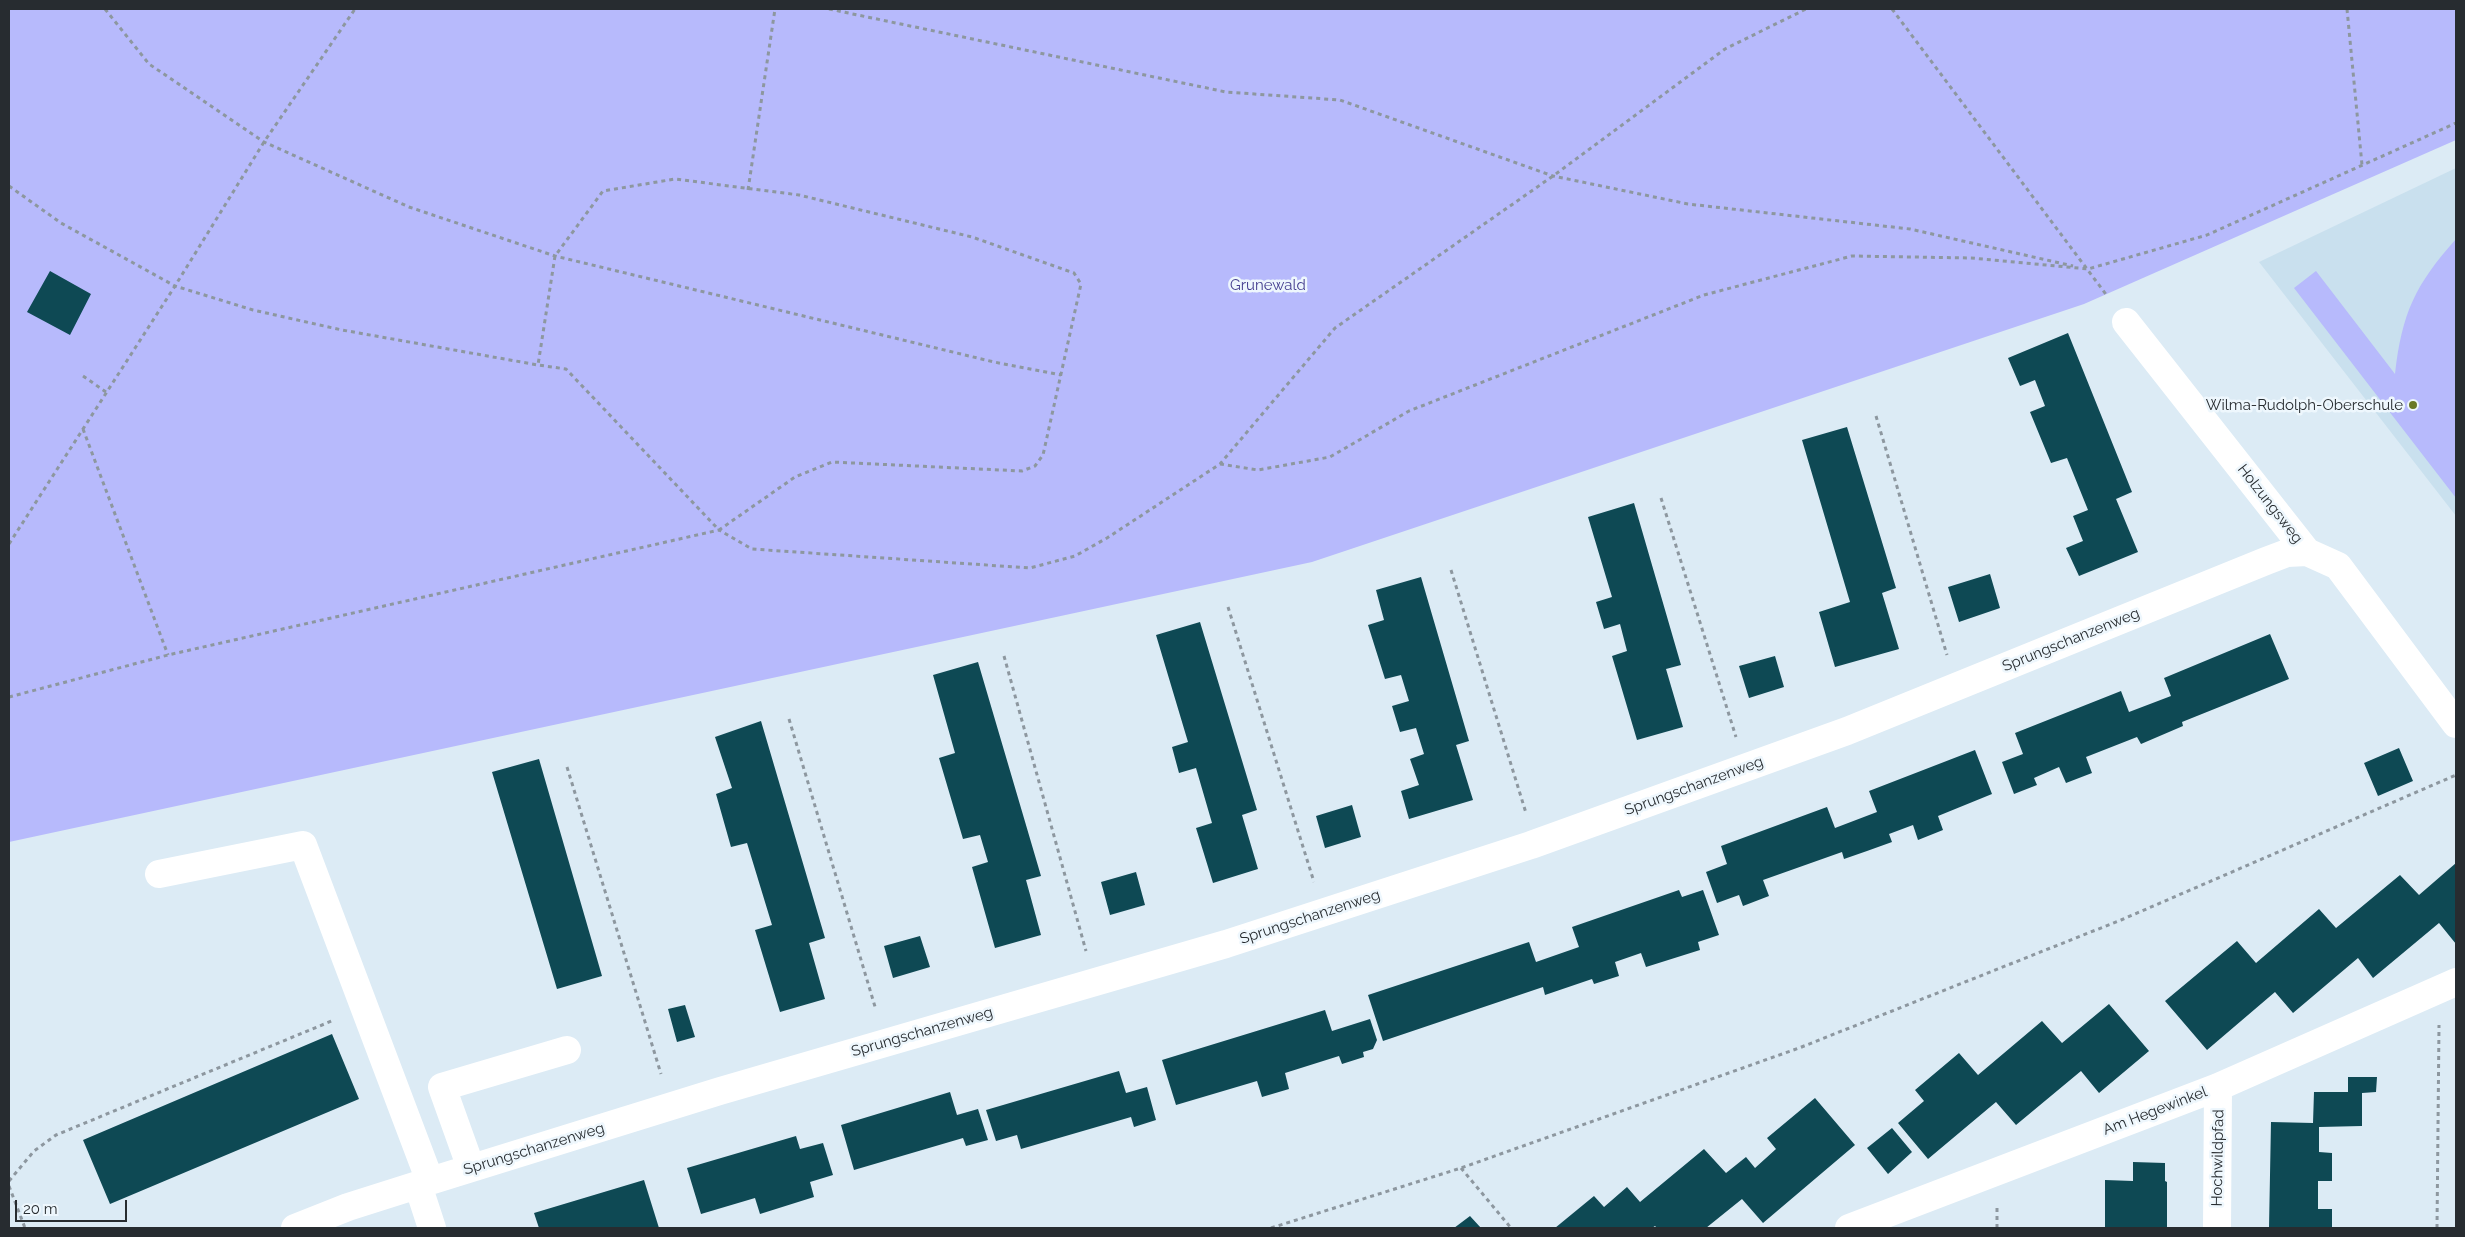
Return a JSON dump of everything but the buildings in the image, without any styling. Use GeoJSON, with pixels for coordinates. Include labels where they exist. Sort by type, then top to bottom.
{"type":"FeatureCollection","features":[{"type":"Feature","properties":{"kind":"street","name":"Holzungsweg"},"geometry":{"type":"LineString","coordinates":[[2126,322],[2307,552],[2338,566],[2456,724]]}},
{"type":"Feature","properties":{"kind":"street","name":"Sprungschanzenweg"},"geometry":{"type":"LineString","coordinates":[[295,1228],[348,1207],[471,1168],[720,1091],[1226,944],[1531,845],[1847,731],[2273,558],[2287,553],[2307,552]]}},
{"type":"Feature","properties":{"kind":"street"},"geometry":{"type":"LineString","coordinates":[[159,874],[303,845],[373,1032],[424,1183],[432,1228]]}},
{"type":"Feature","properties":{"kind":"street","name":"Am Hegewinkel"},"geometry":{"type":"LineString","coordinates":[[1849,1228],[2218,1087],[2456,982]]}},
{"type":"Feature","properties":{"kind":"street"},"geometry":{"type":"LineString","coordinates":[[471,1168],[442,1087],[567,1050]]}},
{"type":"Feature","properties":{"kind":"street","name":"Hochwildpfad"},"geometry":{"type":"LineString","coordinates":[[2217,1228],[2218,1087]]}},
{"type":"Feature","properties":{"kind":"path"},"geometry":{"type":"LineString","coordinates":[[105,9],[150,64],[264,142],[409,207],[555,256],[994,362],[1061,376]]}},
{"type":"Feature","properties":{"kind":"path"},"geometry":{"type":"LineString","coordinates":[[9,544],[175,286],[264,142],[355,9]]}},
{"type":"Feature","properties":{"kind":"path"},"geometry":{"type":"LineString","coordinates":[[748,190],[775,9]]}},
{"type":"Feature","properties":{"kind":"path"},"geometry":{"type":"LineString","coordinates":[[829,9],[1226,92],[1340,100],[1553,176],[1688,204],[1910,228],[2088,269]]}},
{"type":"Feature","properties":{"kind":"path"},"geometry":{"type":"LineString","coordinates":[[9,186],[61,223],[175,286],[253,310],[342,330],[566,369],[719,530],[752,549],[1030,568],[1075,556],[1107,538],[1220,464],[1335,328],[1553,176],[1725,49],[1806,9]]}},
{"type":"Feature","properties":{"kind":"path"},"geometry":{"type":"LineString","coordinates":[[1892,9],[2126,322]]}},
{"type":"Feature","properties":{"kind":"path"},"geometry":{"type":"LineString","coordinates":[[2347,9],[2362,166]]}},
{"type":"Feature","properties":{"kind":"path"},"geometry":{"type":"LineString","coordinates":[[1220,464],[1258,470],[1330,457],[1409,411],[1704,295],[1852,256],[1971,258],[2088,269],[2208,235],[2456,123]]}},
{"type":"Feature","properties":{"kind":"path"},"geometry":{"type":"LineString","coordinates":[[9,697],[168,655],[719,530],[795,477],[832,462],[1022,471],[1036,466],[1043,455],[1081,284],[1074,272],[972,237],[799,195],[748,190],[675,179],[603,190],[555,256],[538,365]]}},
{"type":"Feature","properties":{"kind":"path"},"geometry":{"type":"LineString","coordinates":[[83,376],[106,392]]}},
{"type":"Feature","properties":{"kind":"path"},"geometry":{"type":"LineString","coordinates":[[1876,416],[1947,656]]}},
{"type":"Feature","properties":{"kind":"path"},"geometry":{"type":"LineString","coordinates":[[83,429],[168,655]]}},
{"type":"Feature","properties":{"kind":"path"},"geometry":{"type":"LineString","coordinates":[[1661,498],[1739,744]]}},
{"type":"Feature","properties":{"kind":"path"},"geometry":{"type":"LineString","coordinates":[[1451,570],[1527,818]]}},
{"type":"Feature","properties":{"kind":"path"},"geometry":{"type":"LineString","coordinates":[[1228,608],[1315,887]]}},
{"type":"Feature","properties":{"kind":"path"},"geometry":{"type":"LineString","coordinates":[[1004,656],[1088,959]]}},
{"type":"Feature","properties":{"kind":"path"},"geometry":{"type":"LineString","coordinates":[[789,718],[876,1011]]}},
{"type":"Feature","properties":{"kind":"path"},"geometry":{"type":"LineString","coordinates":[[567,768],[663,1082]]}},
{"type":"Feature","properties":{"kind":"path"},"geometry":{"type":"LineString","coordinates":[[1271,1228],[1461,1168],[1808,1044],[2121,920],[2456,775]]}},
{"type":"Feature","properties":{"kind":"path"},"geometry":{"type":"LineString","coordinates":[[2437,1228],[2440,1015]]}},
{"type":"Feature","properties":{"kind":"path"},"geometry":{"type":"LineString","coordinates":[[9,1181],[34,1151],[56,1135],[342,1016],[358,1034],[373,1032]]}},
{"type":"Feature","properties":{"kind":"path"},"geometry":{"type":"LineString","coordinates":[[1461,1168],[1511,1228]]}},
{"type":"Feature","properties":{"kind":"path"},"geometry":{"type":"LineString","coordinates":[[9,1186],[25,1228]]}},
{"type":"Feature","properties":{"kind":"path"},"geometry":{"type":"LineString","coordinates":[[1997,1205],[1997,1228]]}},
{"type":"Feature","properties":{"kind":"shaded area","name":"Wilma-Rudolph-Oberschule"},"geometry":{"type":"Polygon","coordinates":[[[2456,168],[2456,516],[2259,262],[2456,168]]]}},
{"type":"Feature","properties":{"kind":"green space","name":"Grunewald"},"geometry":{"type":"Polygon","coordinates":[[[9,9],[2456,9],[2456,140],[2084,304],[1312,562],[9,842],[9,9]]]}},
{"type":"Feature","properties":{"kind":"green space"},"geometry":{"type":"Polygon","coordinates":[[[2456,239],[2456,498],[2294,288],[2316,271],[2395,374],[2402,334],[2413,301],[2430,271],[2456,239]]]}},
{"type":"Feature","properties":{"kind":"place","name":"Wilma-Rudolph-Oberschule"},"geometry":{"type":"Point","coordinates":[2413,405]}}]}
